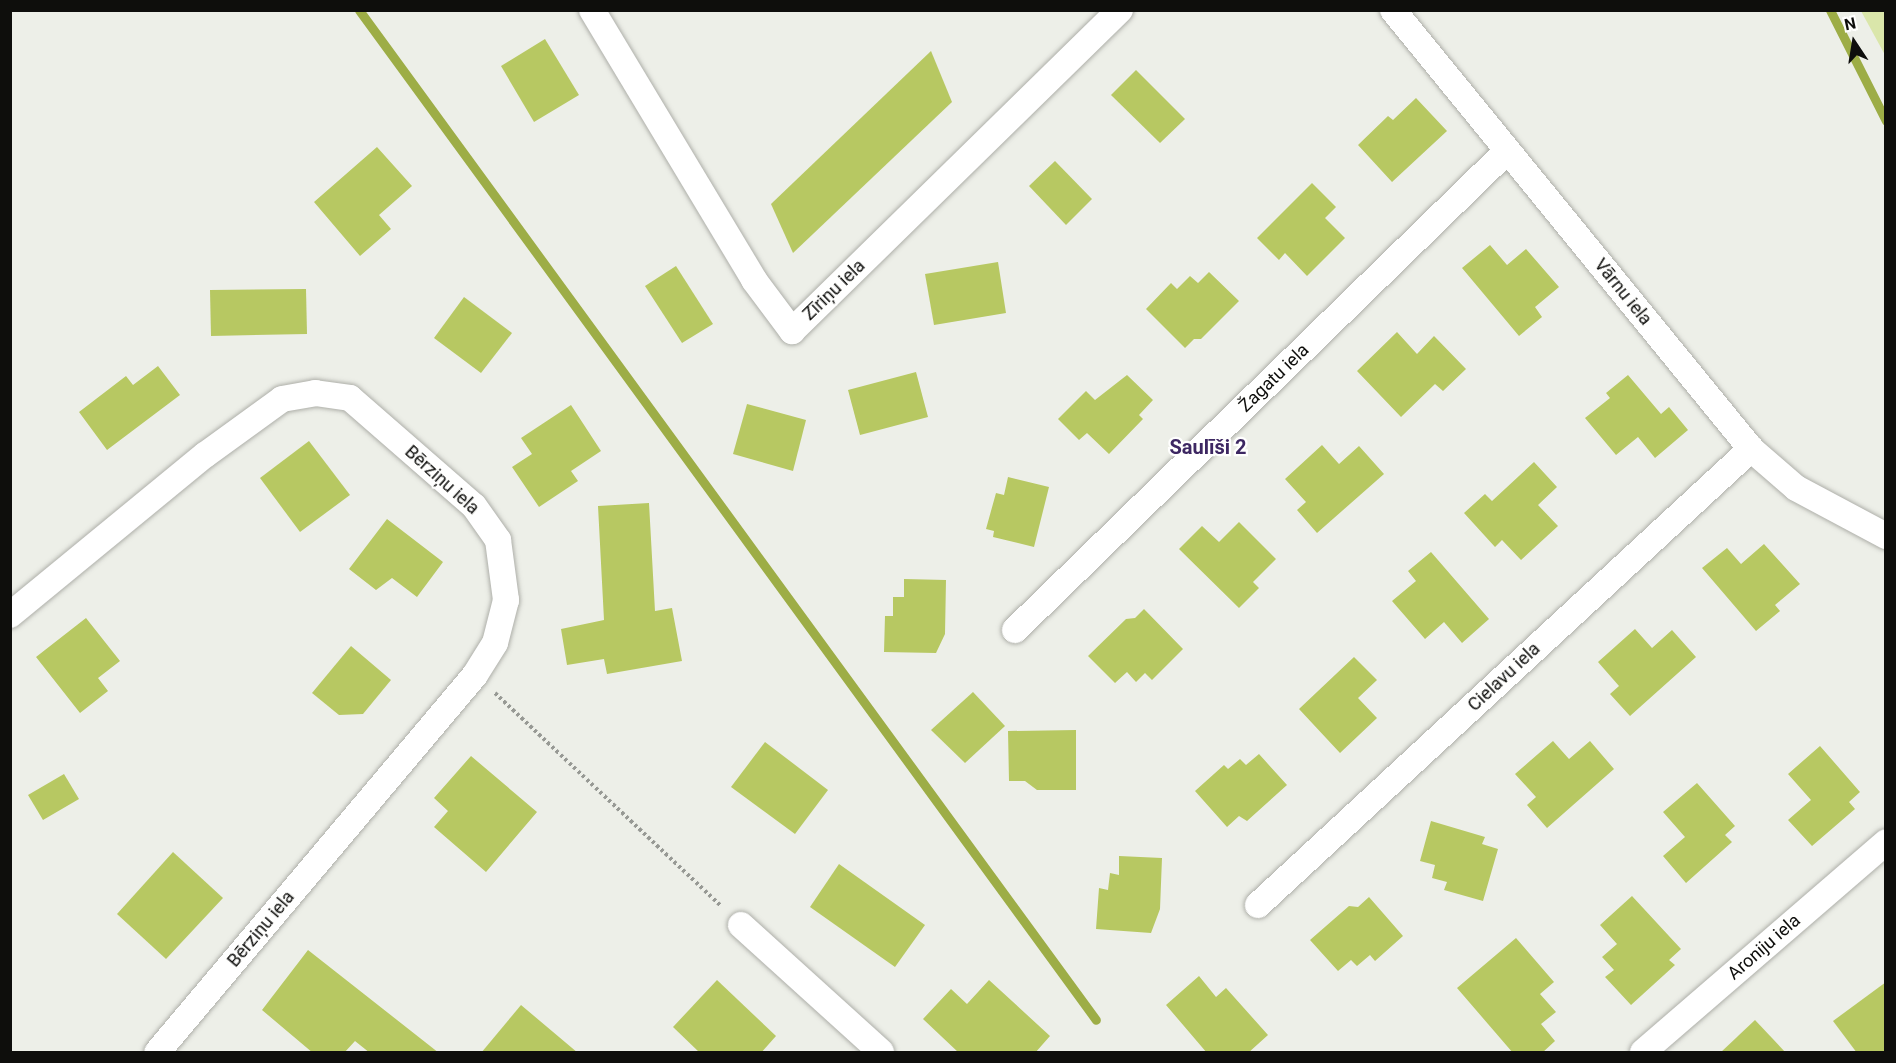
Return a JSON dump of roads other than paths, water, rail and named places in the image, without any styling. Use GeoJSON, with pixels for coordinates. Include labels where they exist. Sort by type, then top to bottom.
{"type":"FeatureCollection","features":[{"type":"Feature","properties":{"kind":"street","name":"Zīriņu iela"},"geometry":{"type":"LineString","coordinates":[[592,10],[754,280],[792,331],[1120,10]]}},
{"type":"Feature","properties":{"kind":"street","name":"Vārnu iela"},"geometry":{"type":"LineString","coordinates":[[1393,10],[1750,449],[1796,488],[1886,536]]}},
{"type":"Feature","properties":{"kind":"street","name":"Žagatu iela"},"geometry":{"type":"LineString","coordinates":[[1015,630],[1507,151]]}},
{"type":"Feature","properties":{"kind":"street","name":"Bērziņu iela"},"geometry":{"type":"LineString","coordinates":[[10,615],[234,434],[282,399],[315,393],[350,399],[474,506],[498,540],[506,600],[495,643],[475,675],[157,1053]]}},
{"type":"Feature","properties":{"kind":"street","name":"Cielavu iela"},"geometry":{"type":"LineString","coordinates":[[1258,905],[1750,449]]}},
{"type":"Feature","properties":{"kind":"street","name":"Aroniju iela"},"geometry":{"type":"LineString","coordinates":[[1642,1053],[1886,842]]}},
{"type":"Feature","properties":{"kind":"street"},"geometry":{"type":"LineString","coordinates":[[741,926],[881,1053]]}},
{"type":"Feature","properties":{"kind":"waterway"},"geometry":{"type":"LineString","coordinates":[[359,10],[1096,1020]]}},
{"type":"Feature","properties":{"kind":"waterway"},"geometry":{"type":"LineString","coordinates":[[1830,10],[1886,121]]}},
{"type":"Feature","properties":{"kind":"district","name":"Saulīši 2"},"geometry":{"type":"Point","coordinates":[1208,447]}}]}
